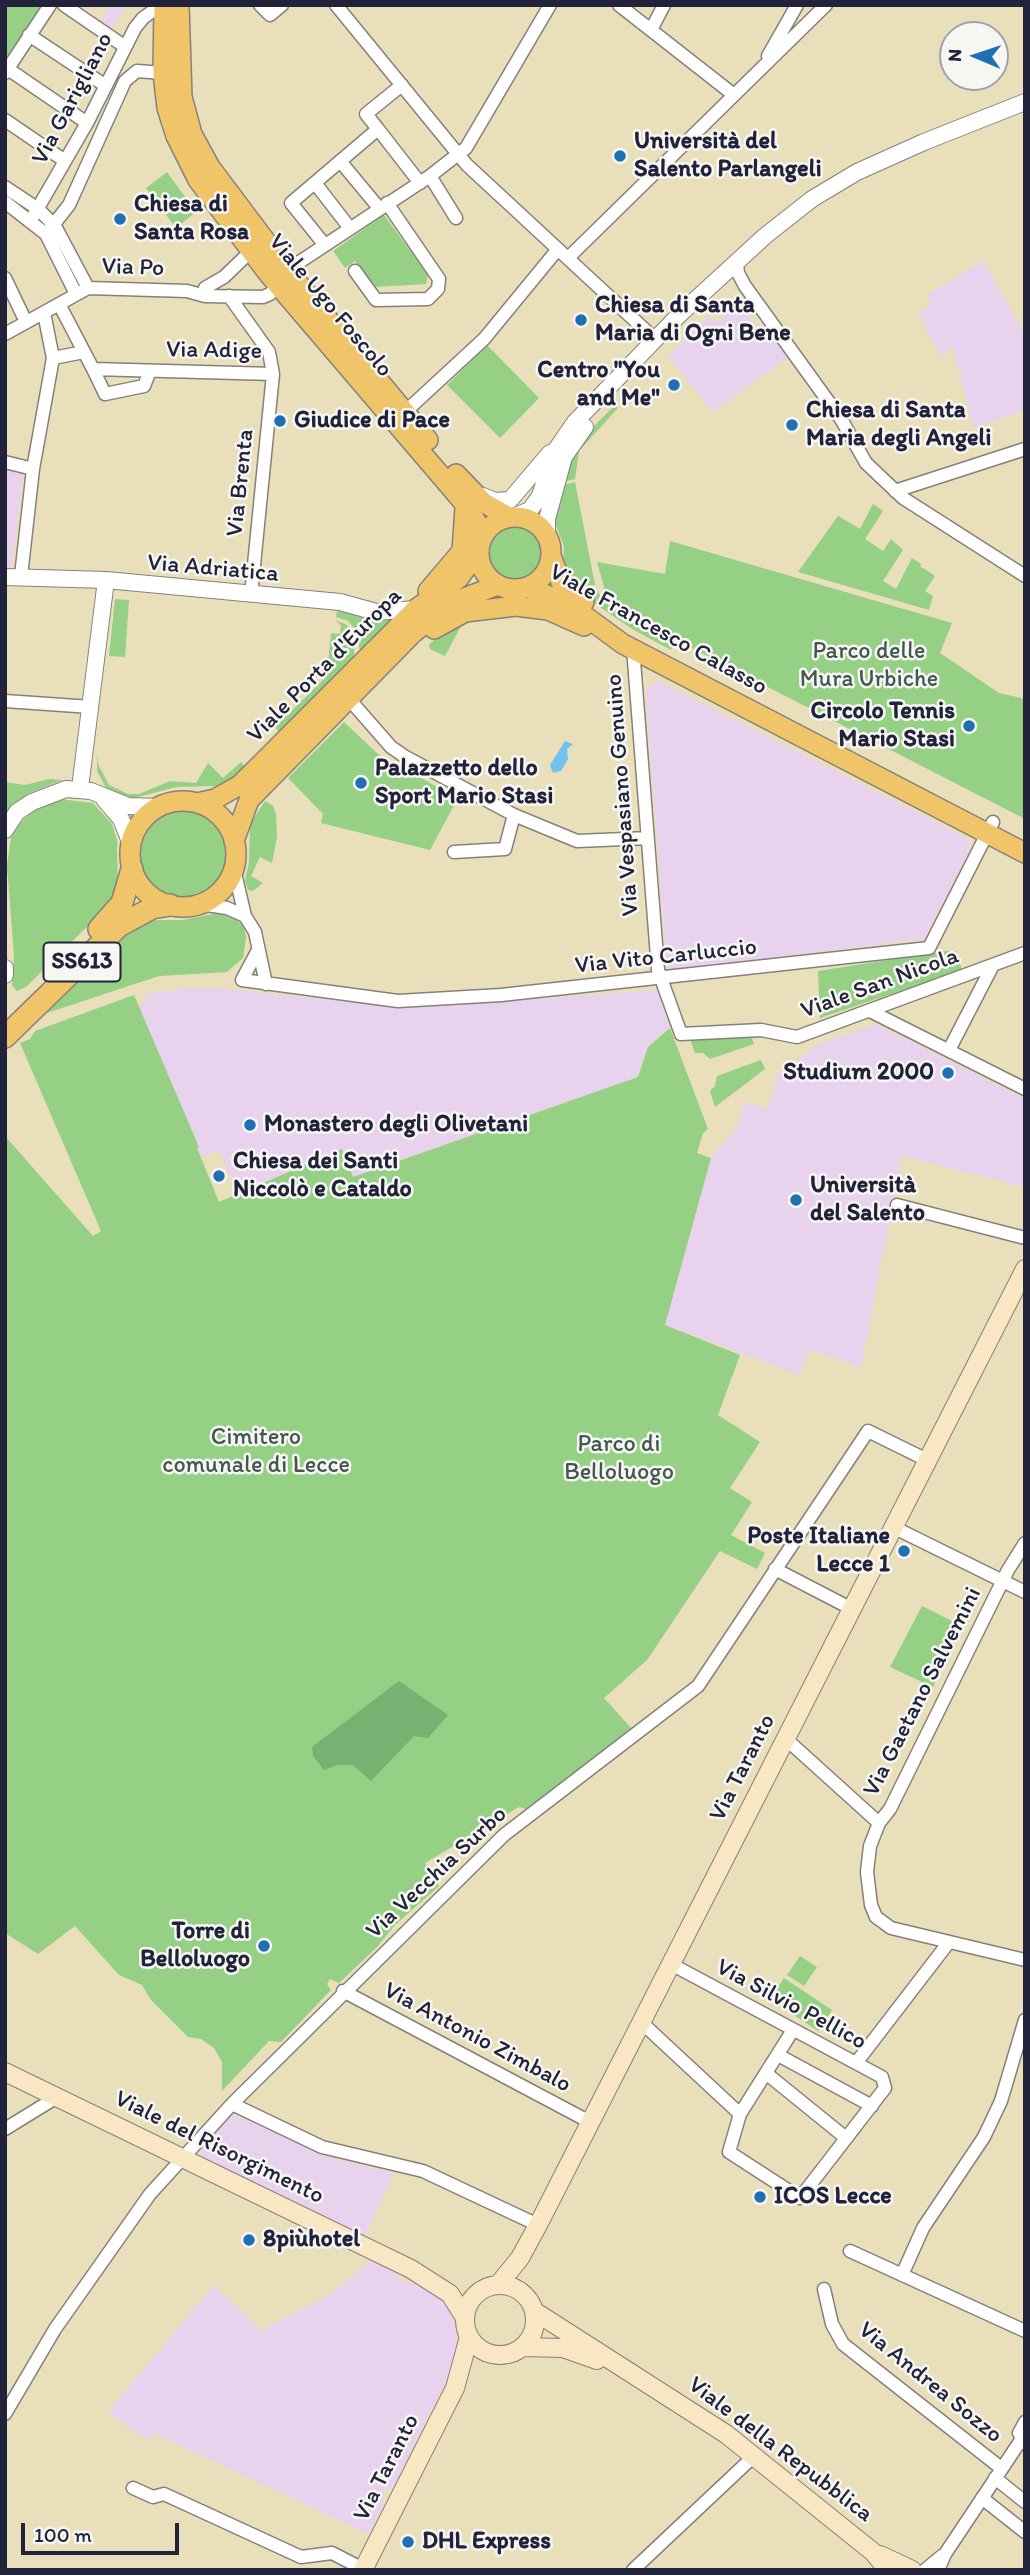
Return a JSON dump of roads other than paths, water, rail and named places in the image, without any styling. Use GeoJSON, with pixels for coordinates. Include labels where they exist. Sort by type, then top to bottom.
{"type":"FeatureCollection","features":[{"type":"Feature","properties":{"kind":"highway","name":"SS613"},"geometry":{"type":"LineString","coordinates":[[5,1023],[111,918],[129,887],[132,869]]}},
{"type":"Feature","properties":{"kind":"highway","name":"SS613"},"geometry":{"type":"LineString","coordinates":[[5,1037],[119,926],[152,908],[170,905]]}},
{"type":"Feature","properties":{"kind":"main road","name":"Viale Ugo Foscolo"},"geometry":{"type":"LineString","coordinates":[[162,5],[163,74],[167,108],[182,151],[198,180],[251,251],[283,278],[405,412],[457,475],[484,503],[512,517]]}},
{"type":"Feature","properties":{"kind":"main road","name":"Viale Ugo Foscolo"},"geometry":{"type":"LineString","coordinates":[[179,5],[182,97],[192,134],[210,167],[283,278],[465,504],[477,523],[480,546]]}},
{"type":"Feature","properties":{"kind":"main road"},"geometry":{"type":"LineString","coordinates":[[416,609],[462,551],[465,504]]}},
{"type":"Feature","properties":{"kind":"main road"},"geometry":{"type":"LineString","coordinates":[[390,657],[465,612],[514,592],[546,571],[551,556],[547,535],[537,523],[512,517],[491,525],[480,546],[486,574],[514,592]]}},
{"type":"Feature","properties":{"kind":"main road","name":"Viale Porta d'Europa"},"geometry":{"type":"LineString","coordinates":[[159,807],[180,801],[197,803],[215,799],[240,785],[416,609],[459,578],[480,546]]}},
{"type":"Feature","properties":{"kind":"main road","name":"Viale Francesco Calasso"},"geometry":{"type":"LineString","coordinates":[[551,556],[561,582],[568,590],[629,635],[990,828],[1025,853]]}},
{"type":"Feature","properties":{"kind":"main road","name":"Viale Porta d'Europa"},"geometry":{"type":"LineString","coordinates":[[234,869],[234,841],[249,800],[413,633],[451,603],[514,592]]}},
{"type":"Feature","properties":{"kind":"main road","name":"Viale Francesco Calasso"},"geometry":{"type":"LineString","coordinates":[[514,592],[628,646],[990,828],[1025,839]]}},
{"type":"Feature","properties":{"kind":"main road"},"geometry":{"type":"LineString","coordinates":[[197,803],[219,815],[234,841]]}},
{"type":"Feature","properties":{"kind":"main road"},"geometry":{"type":"LineString","coordinates":[[159,807],[145,817],[131,844],[132,869],[140,884],[153,897],[170,905],[200,904],[214,897],[226,885],[234,869]]}},
{"type":"Feature","properties":{"kind":"main road","name":"Via Taranto"},"geometry":{"type":"LineString","coordinates":[[491,2286],[520,2259],[538,2225],[1025,1269]]}},
{"type":"Feature","properties":{"kind":"main road","name":"Viale del Risorgimento"},"geometry":{"type":"LineString","coordinates":[[5,2072],[411,2269],[450,2294],[465,2318]]}},
{"type":"Feature","properties":{"kind":"main road","name":"Viale del Risorgimento"},"geometry":{"type":"LineString","coordinates":[[411,2269],[455,2284],[491,2286]]}},
{"type":"Feature","properties":{"kind":"main road"},"geometry":{"type":"LineString","coordinates":[[491,2286],[510,2286],[524,2294],[534,2311],[532,2334],[523,2347],[500,2356],[479,2349],[469,2337],[465,2318],[470,2302],[491,2286]]}},
{"type":"Feature","properties":{"kind":"main road","name":"Viale della Repubblica"},"geometry":{"type":"LineString","coordinates":[[534,2311],[620,2368],[689,2408],[873,2552],[888,2570]]}},
{"type":"Feature","properties":{"kind":"main road","name":"Via Taranto"},"geometry":{"type":"LineString","coordinates":[[363,2569],[455,2388],[469,2337]]}},
{"type":"Feature","properties":{"kind":"main road","name":"Viale della Repubblica"},"geometry":{"type":"LineString","coordinates":[[523,2347],[563,2348],[620,2368]]}},
{"type":"Feature","properties":{"kind":"main road","name":"Via Taranto"},"geometry":{"type":"LineString","coordinates":[[455,2388],[482,2362],[500,2356]]}},
{"type":"Feature","properties":{"kind":"main road","name":"Viale della Repubblica"},"geometry":{"type":"LineString","coordinates":[[873,2552],[912,2570]]}},
{"type":"Feature","properties":{"kind":"street"},"geometry":{"type":"LineString","coordinates":[[50,5],[7,71],[87,122]]}},
{"type":"Feature","properties":{"kind":"street"},"geometry":{"type":"LineString","coordinates":[[64,5],[124,46]]}},
{"type":"Feature","properties":{"kind":"street","name":"Via Garigliano"},"geometry":{"type":"LineString","coordinates":[[34,214],[87,122],[124,46],[143,18],[162,5]]}},
{"type":"Feature","properties":{"kind":"street"},"geometry":{"type":"LineString","coordinates":[[260,5],[270,15],[282,5]]}},
{"type":"Feature","properties":{"kind":"street"},"geometry":{"type":"LineString","coordinates":[[336,5],[459,155],[656,340]]}},
{"type":"Feature","properties":{"kind":"street"},"geometry":{"type":"LineString","coordinates":[[283,278],[324,244],[425,180],[466,148],[550,5]]}},
{"type":"Feature","properties":{"kind":"street"},"geometry":{"type":"LineString","coordinates":[[619,5],[734,94]]}},
{"type":"Feature","properties":{"kind":"street"},"geometry":{"type":"LineString","coordinates":[[651,30],[664,5]]}},
{"type":"Feature","properties":{"kind":"street"},"geometry":{"type":"LineString","coordinates":[[765,63],[797,5]]}},
{"type":"Feature","properties":{"kind":"street"},"geometry":{"type":"LineString","coordinates":[[405,412],[484,339],[563,253],[826,5]]}},
{"type":"Feature","properties":{"kind":"street"},"geometry":{"type":"LineString","coordinates":[[30,35],[106,86]]}},
{"type":"Feature","properties":{"kind":"street","name":"Via Garigliano"},"geometry":{"type":"LineString","coordinates":[[50,230],[69,205],[125,81],[138,71],[163,74]]}},
{"type":"Feature","properties":{"kind":"street"},"geometry":{"type":"LineString","coordinates":[[402,85],[366,114],[456,218]]}},
{"type":"Feature","properties":{"kind":"street"},"geometry":{"type":"LineString","coordinates":[[457,475],[484,497],[495,501],[510,499],[561,440],[680,314],[765,236],[813,199],[857,172],[923,142],[1025,102]]}},
{"type":"Feature","properties":{"kind":"street"},"geometry":{"type":"LineString","coordinates":[[5,120],[65,161]]}},
{"type":"Feature","properties":{"kind":"street"},"geometry":{"type":"LineString","coordinates":[[324,244],[291,203],[378,128]]}},
{"type":"Feature","properties":{"kind":"street"},"geometry":{"type":"LineString","coordinates":[[340,162],[383,206],[439,279],[438,289],[428,299],[376,300],[355,271]]}},
{"type":"Feature","properties":{"kind":"street"},"geometry":{"type":"LineString","coordinates":[[315,183],[349,227]]}},
{"type":"Feature","properties":{"kind":"street"},"geometry":{"type":"LineString","coordinates":[[5,187],[50,230],[82,291]]}},
{"type":"Feature","properties":{"kind":"street"},"geometry":{"type":"LineString","coordinates":[[5,202],[34,214]]}},
{"type":"Feature","properties":{"kind":"street","name":"Via Po"},"geometry":{"type":"LineString","coordinates":[[205,288],[224,276],[251,251]]}},
{"type":"Feature","properties":{"kind":"street"},"geometry":{"type":"LineString","coordinates":[[737,264],[738,273],[754,299],[781,332],[841,419],[866,463],[895,491],[1025,576]]}},
{"type":"Feature","properties":{"kind":"street"},"geometry":{"type":"LineString","coordinates":[[5,278],[26,322]]}},
{"type":"Feature","properties":{"kind":"street","name":"Via Po"},"geometry":{"type":"LineString","coordinates":[[5,334],[82,291],[262,289],[283,278]]}},
{"type":"Feature","properties":{"kind":"street","name":"Via Po"},"geometry":{"type":"LineString","coordinates":[[187,291],[205,296],[263,297],[283,278]]}},
{"type":"Feature","properties":{"kind":"street"},"geometry":{"type":"LineString","coordinates":[[547,535],[547,519],[560,469],[572,444],[719,281],[730,279],[754,299]]}},
{"type":"Feature","properties":{"kind":"street","name":"Via Adige"},"geometry":{"type":"LineString","coordinates":[[93,369],[273,374],[269,352],[229,296]]}},
{"type":"Feature","properties":{"kind":"street","name":"Via Adige"},"geometry":{"type":"LineString","coordinates":[[59,304],[105,394],[144,386],[150,371]]}},
{"type":"Feature","properties":{"kind":"street"},"geometry":{"type":"LineString","coordinates":[[13,576],[53,358],[44,313]]}},
{"type":"Feature","properties":{"kind":"street"},"geometry":{"type":"LineString","coordinates":[[53,358],[85,352]]}},
{"type":"Feature","properties":{"kind":"street","name":"Via Brenta"},"geometry":{"type":"LineString","coordinates":[[251,595],[273,374]]}},
{"type":"Feature","properties":{"kind":"street"},"geometry":{"type":"LineString","coordinates":[[512,517],[530,510],[540,496],[561,440]]}},
{"type":"Feature","properties":{"kind":"street"},"geometry":{"type":"LineString","coordinates":[[895,491],[1025,449]]}},
{"type":"Feature","properties":{"kind":"street"},"geometry":{"type":"LineString","coordinates":[[5,462],[33,469]]}},
{"type":"Feature","properties":{"kind":"street","name":"Via Adriatica"},"geometry":{"type":"LineString","coordinates":[[13,576],[106,580],[340,602],[376,612],[416,609]]}},
{"type":"Feature","properties":{"kind":"street"},"geometry":{"type":"LineString","coordinates":[[80,788],[106,580]]}},
{"type":"Feature","properties":{"kind":"street","name":"Via Vespasiano Genuino"},"geometry":{"type":"LineString","coordinates":[[628,646],[661,979]]}},
{"type":"Feature","properties":{"kind":"street"},"geometry":{"type":"LineString","coordinates":[[349,698],[391,747],[404,757],[514,815],[577,841],[648,838]]}},
{"type":"Feature","properties":{"kind":"street"},"geometry":{"type":"LineString","coordinates":[[5,701],[91,707]]}},
{"type":"Feature","properties":{"kind":"street"},"geometry":{"type":"LineString","coordinates":[[5,830],[17,812],[32,802],[49,793],[80,788],[128,806],[159,807]]}},
{"type":"Feature","properties":{"kind":"street"},"geometry":{"type":"LineString","coordinates":[[104,799],[121,819],[131,844]]}},
{"type":"Feature","properties":{"kind":"street"},"geometry":{"type":"LineString","coordinates":[[454,852],[505,849],[514,815]]}},
{"type":"Feature","properties":{"kind":"street","name":"Via Vito Carluccio"},"geometry":{"type":"LineString","coordinates":[[258,950],[242,980],[398,1001],[501,995],[929,948],[990,828]]}},
{"type":"Feature","properties":{"kind":"street"},"geometry":{"type":"LineString","coordinates":[[234,869],[245,916],[255,932],[266,984]]}},
{"type":"Feature","properties":{"kind":"street"},"geometry":{"type":"LineString","coordinates":[[200,904],[227,908],[245,916]]}},
{"type":"Feature","properties":{"kind":"street","name":"Viale San Nicola"},"geometry":{"type":"LineString","coordinates":[[661,979],[681,1034],[761,1030],[797,1037],[1025,953]]}},
{"type":"Feature","properties":{"kind":"street"},"geometry":{"type":"LineString","coordinates":[[950,1050],[993,965]]}},
{"type":"Feature","properties":{"kind":"street"},"geometry":{"type":"LineString","coordinates":[[5,968],[5,975]]}},
{"type":"Feature","properties":{"kind":"street"},"geometry":{"type":"LineString","coordinates":[[870,1011],[1025,1088]]}},
{"type":"Feature","properties":{"kind":"street"},"geometry":{"type":"LineString","coordinates":[[897,1205],[1025,1238]]}},
{"type":"Feature","properties":{"kind":"street","name":"Via Vecchia Surbo"},"geometry":{"type":"LineString","coordinates":[[5,2414],[55,2329],[150,2194],[232,2104],[343,1991],[504,1835],[698,1686],[868,1431],[928,1460]]}},
{"type":"Feature","properties":{"kind":"street"},"geometry":{"type":"LineString","coordinates":[[893,1527],[1025,1592]]}},
{"type":"Feature","properties":{"kind":"street","name":"Via Gaetano Salvemini"},"geometry":{"type":"LineString","coordinates":[[949,1942],[891,1927],[876,1917],[870,1905],[867,1872],[870,1846],[879,1823],[890,1809],[1003,1580],[1025,1543]]}},
{"type":"Feature","properties":{"kind":"street"},"geometry":{"type":"LineString","coordinates":[[775,1569],[852,1609]]}},
{"type":"Feature","properties":{"kind":"street"},"geometry":{"type":"LineString","coordinates":[[786,1739],[879,1823]]}},
{"type":"Feature","properties":{"kind":"street"},"geometry":{"type":"LineString","coordinates":[[856,2063],[949,1942],[1025,1960]]}},
{"type":"Feature","properties":{"kind":"street","name":"Via Silvio Pellico"},"geometry":{"type":"LineString","coordinates":[[671,1964],[882,2077],[886,2088],[872,2106]]}},
{"type":"Feature","properties":{"kind":"street","name":"Via Antonio Zimbalo"},"geometry":{"type":"LineString","coordinates":[[343,1991],[590,2122]]}},
{"type":"Feature","properties":{"kind":"street"},"geometry":{"type":"LineString","coordinates":[[902,2274],[923,2228],[984,2137],[1000,2101],[1025,2020]]}},
{"type":"Feature","properties":{"kind":"street"},"geometry":{"type":"LineString","coordinates":[[641,2022],[740,2114]]}},
{"type":"Feature","properties":{"kind":"street"},"geometry":{"type":"LineString","coordinates":[[778,2055],[872,2106],[800,2198],[729,2152],[740,2114],[793,2030]]}},
{"type":"Feature","properties":{"kind":"street"},"geometry":{"type":"LineString","coordinates":[[767,2074],[846,2138]]}},
{"type":"Feature","properties":{"kind":"street"},"geometry":{"type":"LineString","coordinates":[[5,2129],[57,2097]]}},
{"type":"Feature","properties":{"kind":"street"},"geometry":{"type":"LineString","coordinates":[[232,2104],[322,2147],[423,2171],[538,2225]]}},
{"type":"Feature","properties":{"kind":"street"},"geometry":{"type":"LineString","coordinates":[[850,2251],[1025,2331]]}},
{"type":"Feature","properties":{"kind":"street","name":"Via Andrea Sozzo"},"geometry":{"type":"LineString","coordinates":[[824,2289],[832,2324],[843,2344],[998,2473],[1025,2502]]}},
{"type":"Feature","properties":{"kind":"street"},"geometry":{"type":"LineString","coordinates":[[938,2570],[945,2554],[998,2473],[1023,2441],[1019,2432],[1025,2422]]}},
{"type":"Feature","properties":{"kind":"street"},"geometry":{"type":"LineString","coordinates":[[640,2567],[753,2457]]}},
{"type":"Feature","properties":{"kind":"street"},"geometry":{"type":"LineString","coordinates":[[133,2488],[153,2497],[164,2494],[301,2557],[332,2553],[363,2569]]}},
{"type":"Feature","properties":{"kind":"street"},"geometry":{"type":"LineString","coordinates":[[982,2498],[1025,2532]]}},
{"type":"Feature","properties":{"kind":"street"},"geometry":{"type":"LineString","coordinates":[[925,2570],[945,2554]]}},
{"type":"Feature","properties":{"kind":"water"},"geometry":{"type":"Polygon","coordinates":[[[565,741],[573,744],[567,749],[568,759],[561,771],[553,773],[550,765],[565,741]]]}},
{"type":"Feature","properties":{"kind":"place","name":"Università del Salento Parlangeli"},"geometry":{"type":"Point","coordinates":[620,156]}},
{"type":"Feature","properties":{"kind":"place","name":"Chiesa di Santa Rosa"},"geometry":{"type":"Point","coordinates":[120,219]}},
{"type":"Feature","properties":{"kind":"place","name":"Chiesa di Santa Maria di Ogni Bene"},"geometry":{"type":"Point","coordinates":[581,320]}},
{"type":"Feature","properties":{"kind":"place","name":"Centro \"You and Me\""},"geometry":{"type":"Point","coordinates":[674,385]}},
{"type":"Feature","properties":{"kind":"place","name":"Giudice di Pace"},"geometry":{"type":"Point","coordinates":[280,421]}},
{"type":"Feature","properties":{"kind":"place","name":"Chiesa di Santa Maria degli Angeli"},"geometry":{"type":"Point","coordinates":[792,425]}},
{"type":"Feature","properties":{"kind":"place","name":"Circolo Tennis Mario Stasi"},"geometry":{"type":"Point","coordinates":[969,726]}},
{"type":"Feature","properties":{"kind":"place","name":"Palazzetto dello Sport Mario Stasi"},"geometry":{"type":"Point","coordinates":[361,783]}},
{"type":"Feature","properties":{"kind":"place","name":"Studium 2000"},"geometry":{"type":"Point","coordinates":[948,1073]}},
{"type":"Feature","properties":{"kind":"place","name":"Monastero degli Olivetani"},"geometry":{"type":"Point","coordinates":[250,1125]}},
{"type":"Feature","properties":{"kind":"place","name":"Chiesa dei Santi Niccolò e Cataldo"},"geometry":{"type":"Point","coordinates":[219,1176]}},
{"type":"Feature","properties":{"kind":"place","name":"Università del Salento"},"geometry":{"type":"Point","coordinates":[796,1200]}},
{"type":"Feature","properties":{"kind":"place","name":"Poste Italiane Lecce 1"},"geometry":{"type":"Point","coordinates":[904,1551]}},
{"type":"Feature","properties":{"kind":"place","name":"Torre di Belloluogo"},"geometry":{"type":"Point","coordinates":[264,1946]}},
{"type":"Feature","properties":{"kind":"place","name":"ICOS Lecce"},"geometry":{"type":"Point","coordinates":[760,2197]}},
{"type":"Feature","properties":{"kind":"place","name":"8piùhotel"},"geometry":{"type":"Point","coordinates":[249,2240]}},
{"type":"Feature","properties":{"kind":"place","name":"DHL Express"},"geometry":{"type":"Point","coordinates":[408,2542]}},
{"type":"Feature","properties":{"kind":"park label","name":"Parco delle Mura Urbiche"},"geometry":{"type":"Point","coordinates":[869,666]}},
{"type":"Feature","properties":{"kind":"park label","name":"Cimitero comunale di Lecce"},"geometry":{"type":"Point","coordinates":[256,1452]}},
{"type":"Feature","properties":{"kind":"park label","name":"Parco di Belloluogo"},"geometry":{"type":"Point","coordinates":[619,1459]}}]}
